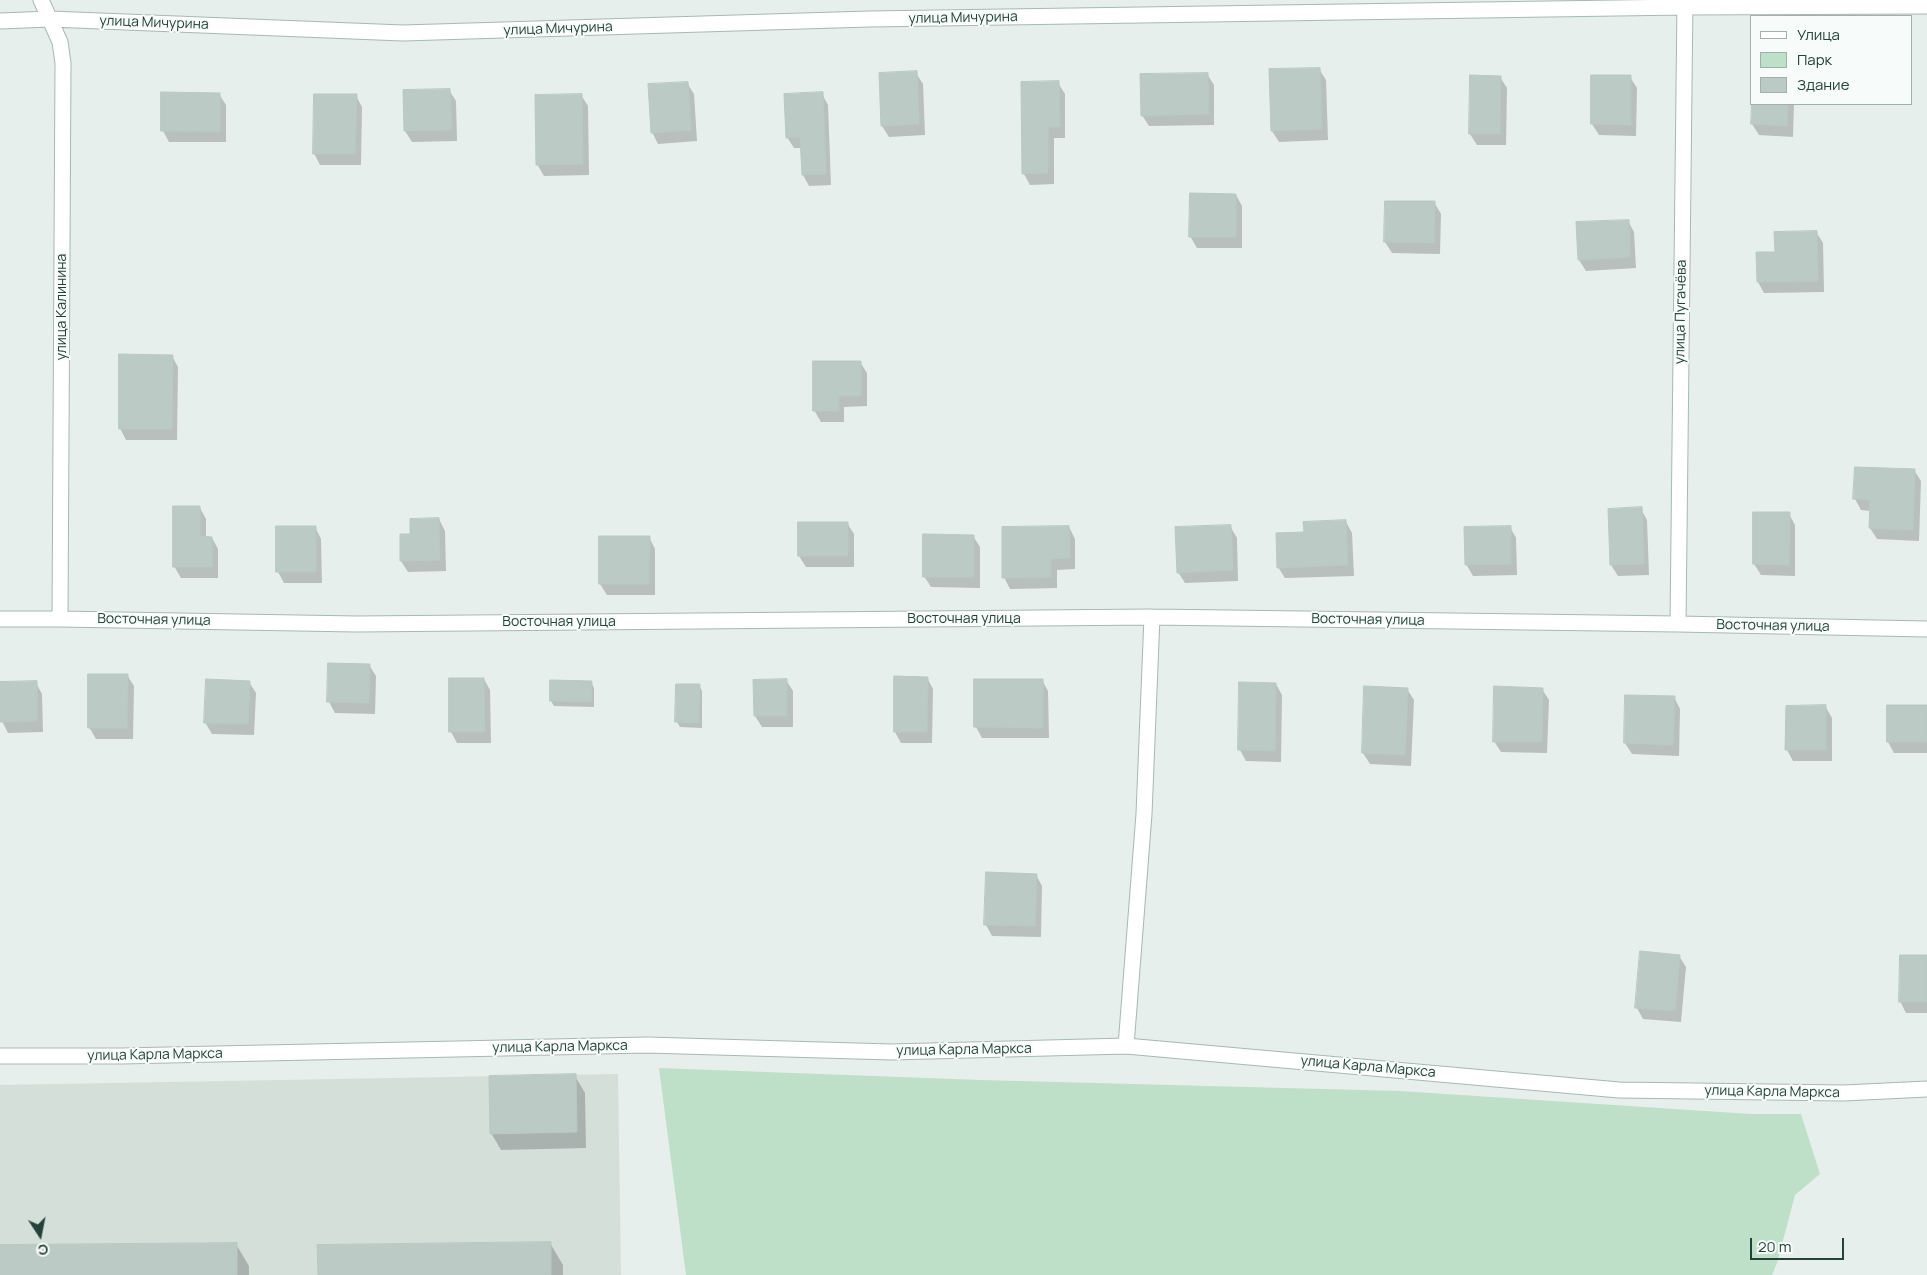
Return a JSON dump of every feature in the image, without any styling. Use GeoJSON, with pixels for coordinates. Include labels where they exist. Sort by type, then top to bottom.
{"type":"FeatureCollection","features":[{"type":"Feature","properties":{"kind":"street","name":"улица Калинина"},"geometry":{"type":"LineString","coordinates":[[41,0],[60,42],[63,63],[60,619]]}},
{"type":"Feature","properties":{"kind":"street","name":"улица Мичурина"},"geometry":{"type":"LineString","coordinates":[[0,21],[50,19],[403,33],[869,19],[1685,4],[1927,6]]}},
{"type":"Feature","properties":{"kind":"street","name":"улица Пугачёва"},"geometry":{"type":"LineString","coordinates":[[1678,624],[1685,4]]}},
{"type":"Feature","properties":{"kind":"street","name":"Восточная улица"},"geometry":{"type":"LineString","coordinates":[[0,619],[357,624],[1152,618],[1927,629]]}},
{"type":"Feature","properties":{"kind":"street"},"geometry":{"type":"LineString","coordinates":[[1126,1046],[1144,814],[1152,618]]}},
{"type":"Feature","properties":{"kind":"street","name":"улица Карла Маркса"},"geometry":{"type":"LineString","coordinates":[[0,1056],[121,1056],[647,1045],[891,1052],[1126,1046],[1620,1090],[1844,1093],[1927,1089]]}},
{"type":"Feature","properties":{"kind":"shaded area"},"geometry":{"type":"Polygon","coordinates":[[[618,1074],[621,1275],[0,1275],[0,1085],[618,1074]]]}},
{"type":"Feature","properties":{"kind":"green space"},"geometry":{"type":"Polygon","coordinates":[[[659,1068],[981,1080],[1400,1091],[1751,1114],[1801,1114],[1820,1174],[1795,1195],[1772,1275],[686,1275],[659,1068]]]}},
{"type":"Feature","properties":{"kind":"building"},"geometry":{"type":"Polygon","coordinates":[[[1320,68],[1322,129],[1271,131],[1269,69],[1320,68]]]}},
{"type":"Feature","properties":{"kind":"building"},"geometry":{"type":"Polygon","coordinates":[[[917,71],[919,124],[881,126],[879,73],[917,71]]]}},
{"type":"Feature","properties":{"kind":"building"},"geometry":{"type":"Polygon","coordinates":[[[1208,73],[1209,114],[1141,116],[1140,74],[1208,73]]]}},
{"type":"Feature","properties":{"kind":"building"},"geometry":{"type":"Polygon","coordinates":[[[1470,75],[1501,76],[1500,134],[1469,134],[1470,75]]]}},
{"type":"Feature","properties":{"kind":"building"},"geometry":{"type":"Polygon","coordinates":[[[1591,75],[1631,75],[1631,125],[1591,124],[1591,75]]]}},
{"type":"Feature","properties":{"kind":"building"},"geometry":{"type":"Polygon","coordinates":[[[1059,81],[1060,127],[1048,127],[1048,173],[1022,174],[1021,82],[1059,81]]]}},
{"type":"Feature","properties":{"kind":"building"},"geometry":{"type":"Polygon","coordinates":[[[688,82],[691,130],[651,133],[648,84],[688,82]]]}},
{"type":"Feature","properties":{"kind":"building"},"geometry":{"type":"Polygon","coordinates":[[[450,89],[452,130],[404,131],[403,90],[450,89]]]}},
{"type":"Feature","properties":{"kind":"building"},"geometry":{"type":"Polygon","coordinates":[[[161,92],[220,93],[220,132],[161,131],[161,92]]]}},
{"type":"Feature","properties":{"kind":"building"},"geometry":{"type":"Polygon","coordinates":[[[823,92],[826,174],[802,175],[800,137],[786,138],[784,94],[823,92]]]}},
{"type":"Feature","properties":{"kind":"building"},"geometry":{"type":"Polygon","coordinates":[[[314,94],[357,94],[355,154],[313,154],[314,94]]]}},
{"type":"Feature","properties":{"kind":"building"},"geometry":{"type":"Polygon","coordinates":[[[582,94],[583,164],[536,165],[535,95],[582,94]]]}},
{"type":"Feature","properties":{"kind":"building"},"geometry":{"type":"Polygon","coordinates":[[[1752,105],[1788,105],[1787,126],[1751,124],[1752,105]]]}},
{"type":"Feature","properties":{"kind":"building"},"geometry":{"type":"Polygon","coordinates":[[[1190,193],[1236,194],[1236,237],[1189,237],[1190,193]]]}},
{"type":"Feature","properties":{"kind":"building"},"geometry":{"type":"Polygon","coordinates":[[[1385,201],[1435,201],[1434,243],[1384,242],[1385,201]]]}},
{"type":"Feature","properties":{"kind":"building"},"geometry":{"type":"Polygon","coordinates":[[[1629,220],[1630,257],[1578,260],[1576,222],[1629,220]]]}},
{"type":"Feature","properties":{"kind":"building"},"geometry":{"type":"Polygon","coordinates":[[[1817,231],[1818,281],[1757,282],[1756,252],[1775,252],[1774,232],[1817,231]]]}},
{"type":"Feature","properties":{"kind":"building"},"geometry":{"type":"Polygon","coordinates":[[[119,354],[173,355],[172,429],[119,429],[119,354]]]}},
{"type":"Feature","properties":{"kind":"building"},"geometry":{"type":"Polygon","coordinates":[[[813,361],[861,361],[861,396],[839,396],[839,411],[813,411],[813,361]]]}},
{"type":"Feature","properties":{"kind":"building"},"geometry":{"type":"Polygon","coordinates":[[[1855,467],[1915,469],[1913,530],[1869,528],[1870,500],[1853,499],[1855,467]]]}},
{"type":"Feature","properties":{"kind":"building"},"geometry":{"type":"Polygon","coordinates":[[[173,506],[200,506],[200,536],[212,537],[212,567],[173,567],[173,506]]]}},
{"type":"Feature","properties":{"kind":"building"},"geometry":{"type":"Polygon","coordinates":[[[1642,507],[1644,564],[1610,565],[1608,509],[1642,507]]]}},
{"type":"Feature","properties":{"kind":"building"},"geometry":{"type":"Polygon","coordinates":[[[1753,512],[1790,512],[1789,565],[1753,564],[1753,512]]]}},
{"type":"Feature","properties":{"kind":"building"},"geometry":{"type":"Polygon","coordinates":[[[439,518],[440,560],[400,561],[400,534],[410,534],[410,519],[439,518]]]}},
{"type":"Feature","properties":{"kind":"building"},"geometry":{"type":"Polygon","coordinates":[[[1346,520],[1348,565],[1277,568],[1276,533],[1304,532],[1303,522],[1346,520]]]}},
{"type":"Feature","properties":{"kind":"building"},"geometry":{"type":"Polygon","coordinates":[[[798,522],[848,522],[848,556],[798,556],[798,522]]]}},
{"type":"Feature","properties":{"kind":"building"},"geometry":{"type":"Polygon","coordinates":[[[1231,525],[1233,570],[1177,573],[1175,527],[1231,525]]]}},
{"type":"Feature","properties":{"kind":"building"},"geometry":{"type":"Polygon","coordinates":[[[276,526],[316,526],[316,572],[276,572],[276,526]]]}},
{"type":"Feature","properties":{"kind":"building"},"geometry":{"type":"Polygon","coordinates":[[[1069,526],[1070,558],[1051,559],[1051,577],[1002,578],[1002,527],[1069,526]]]}},
{"type":"Feature","properties":{"kind":"building"},"geometry":{"type":"Polygon","coordinates":[[[1511,526],[1511,564],[1465,565],[1464,527],[1511,526]]]}},
{"type":"Feature","properties":{"kind":"building"},"geometry":{"type":"Polygon","coordinates":[[[923,534],[974,535],[974,577],[923,577],[923,534]]]}},
{"type":"Feature","properties":{"kind":"building"},"geometry":{"type":"Polygon","coordinates":[[[599,536],[650,536],[649,584],[599,584],[599,536]]]}},
{"type":"Feature","properties":{"kind":"building"},"geometry":{"type":"Polygon","coordinates":[[[328,663],[370,664],[369,703],[327,702],[328,663]]]}},
{"type":"Feature","properties":{"kind":"building"},"geometry":{"type":"Polygon","coordinates":[[[88,674],[128,674],[127,728],[88,728],[88,674]]]}},
{"type":"Feature","properties":{"kind":"building"},"geometry":{"type":"Polygon","coordinates":[[[894,676],[928,677],[927,732],[894,732],[894,676]]]}},
{"type":"Feature","properties":{"kind":"building"},"geometry":{"type":"Polygon","coordinates":[[[449,678],[484,678],[485,732],[449,732],[449,678]]]}},
{"type":"Feature","properties":{"kind":"building"},"geometry":{"type":"Polygon","coordinates":[[[206,679],[250,681],[248,724],[204,723],[206,679]]]}},
{"type":"Feature","properties":{"kind":"building"},"geometry":{"type":"Polygon","coordinates":[[[787,679],[787,716],[754,716],[753,680],[787,679]]]}},
{"type":"Feature","properties":{"kind":"building"},"geometry":{"type":"Polygon","coordinates":[[[974,679],[1043,679],[1043,728],[974,727],[974,679]]]}},
{"type":"Feature","properties":{"kind":"building"},"geometry":{"type":"Polygon","coordinates":[[[550,680],[592,681],[591,702],[550,701],[550,680]]]}},
{"type":"Feature","properties":{"kind":"building"},"geometry":{"type":"Polygon","coordinates":[[[37,681],[37,721],[0,722],[0,682],[37,681]]]}},
{"type":"Feature","properties":{"kind":"building"},"geometry":{"type":"Polygon","coordinates":[[[1239,682],[1276,683],[1275,751],[1238,750],[1239,682]]]}},
{"type":"Feature","properties":{"kind":"building"},"geometry":{"type":"Polygon","coordinates":[[[676,684],[700,684],[699,723],[675,722],[676,684]]]}},
{"type":"Feature","properties":{"kind":"building"},"geometry":{"type":"Polygon","coordinates":[[[1364,686],[1408,688],[1405,755],[1362,753],[1364,686]]]}},
{"type":"Feature","properties":{"kind":"building"},"geometry":{"type":"Polygon","coordinates":[[[1494,686],[1543,688],[1542,742],[1493,742],[1494,686]]]}},
{"type":"Feature","properties":{"kind":"building"},"geometry":{"type":"Polygon","coordinates":[[[1625,695],[1675,696],[1673,745],[1624,743],[1625,695]]]}},
{"type":"Feature","properties":{"kind":"building"},"geometry":{"type":"Polygon","coordinates":[[[1826,705],[1826,750],[1785,750],[1786,706],[1826,705]]]}},
{"type":"Feature","properties":{"kind":"building"},"geometry":{"type":"Polygon","coordinates":[[[1887,705],[1927,705],[1927,742],[1887,742],[1887,705]]]}},
{"type":"Feature","properties":{"kind":"building"},"geometry":{"type":"Polygon","coordinates":[[[986,872],[1037,874],[1035,926],[984,925],[986,872]]]}},
{"type":"Feature","properties":{"kind":"building"},"geometry":{"type":"Polygon","coordinates":[[[1640,951],[1680,955],[1675,1011],[1635,1008],[1640,951]]]}},
{"type":"Feature","properties":{"kind":"building"},"geometry":{"type":"Polygon","coordinates":[[[1900,955],[1927,955],[1927,1002],[1899,1002],[1900,955]]]}},
{"type":"Feature","properties":{"kind":"building"},"geometry":{"type":"Polygon","coordinates":[[[576,1074],[577,1132],[490,1134],[489,1076],[576,1074]]]}},
{"type":"Feature","properties":{"kind":"building"},"geometry":{"type":"Polygon","coordinates":[[[551,1242],[551,1275],[318,1275],[317,1245],[551,1242]]]}},
{"type":"Feature","properties":{"kind":"building"},"geometry":{"type":"Polygon","coordinates":[[[237,1243],[237,1275],[0,1275],[0,1245],[237,1243]]]}}]}
